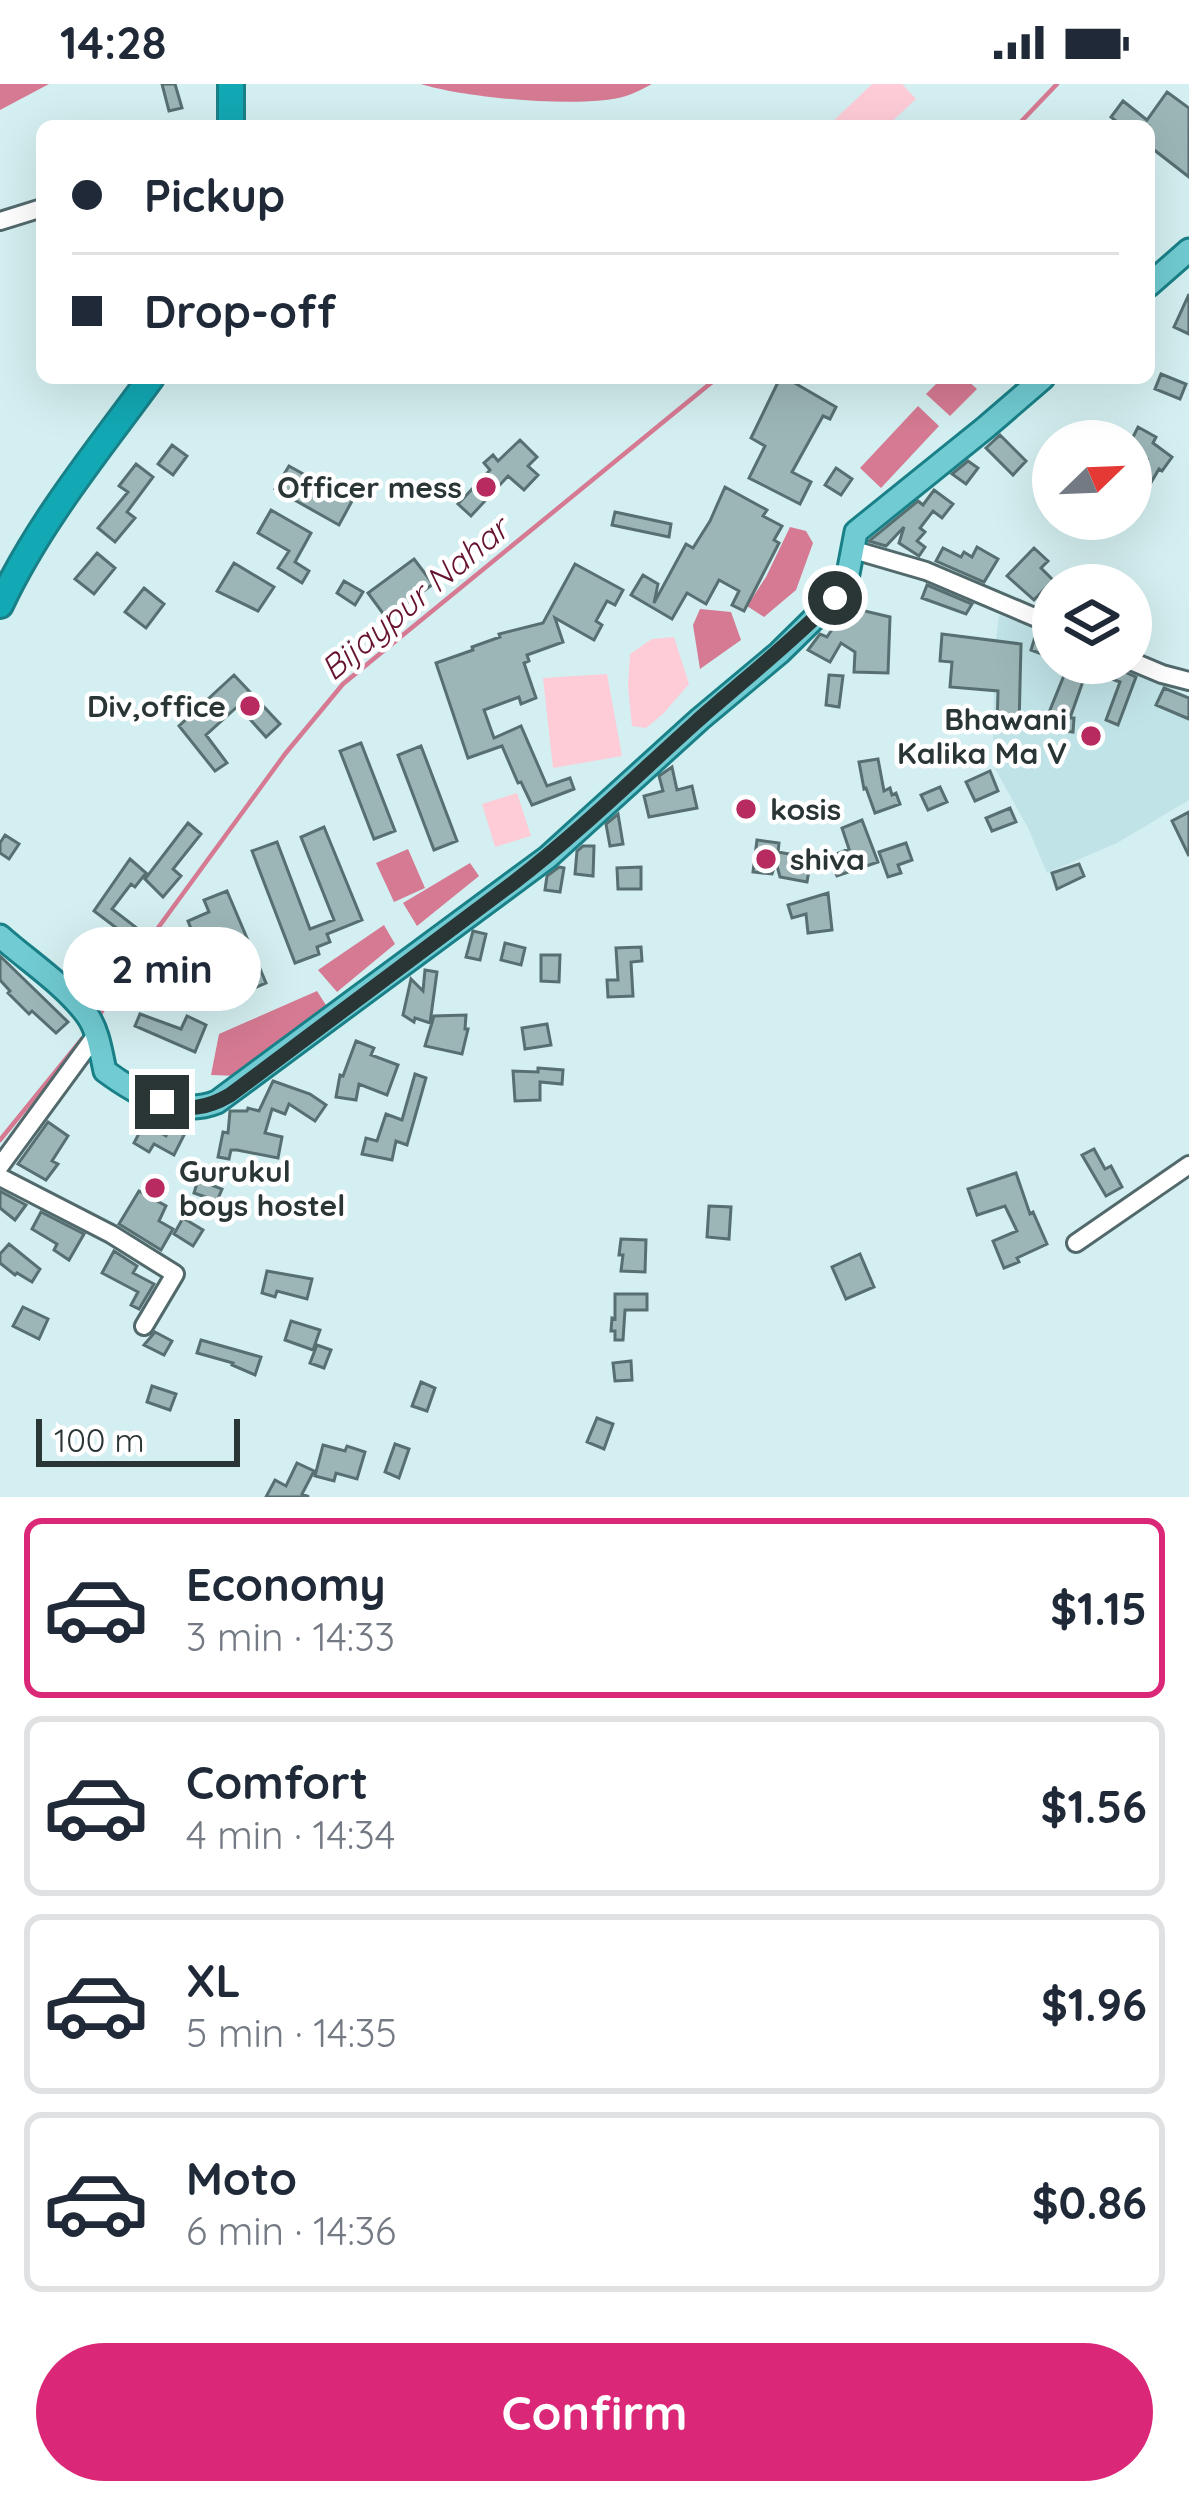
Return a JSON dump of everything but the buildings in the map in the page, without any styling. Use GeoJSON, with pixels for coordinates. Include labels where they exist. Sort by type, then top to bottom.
{"type":"FeatureCollection","features":[{"type":"Feature","properties":{"kind":"highway"},"geometry":{"type":"LineString","coordinates":[[231,84],[231,120]]}},
{"type":"Feature","properties":{"kind":"highway"},"geometry":{"type":"LineString","coordinates":[[0,605],[46,521],[147,384]]}},
{"type":"Feature","properties":{"kind":"main road"},"geometry":{"type":"LineString","coordinates":[[1155,280],[1189,250]]}},
{"type":"Feature","properties":{"kind":"main road"},"geometry":{"type":"LineString","coordinates":[[0,936],[89,1017],[105,1071],[125,1086],[178,1107],[205,1107],[230,1095],[548,856],[779,653],[835,598],[847,579],[856,532],[1035,384]]}},
{"type":"Feature","properties":{"kind":"street"},"geometry":{"type":"LineString","coordinates":[[0,220],[36,210]]}},
{"type":"Feature","properties":{"kind":"street"},"geometry":{"type":"LineString","coordinates":[[854,550],[926,572],[1032,616]]}},
{"type":"Feature","properties":{"kind":"street"},"geometry":{"type":"LineString","coordinates":[[1152,670],[1189,681]]}},
{"type":"Feature","properties":{"kind":"street"},"geometry":{"type":"LineString","coordinates":[[0,1166],[96,1035]]}},
{"type":"Feature","properties":{"kind":"street"},"geometry":{"type":"LineString","coordinates":[[1076,1243],[1189,1165]]}},
{"type":"Feature","properties":{"kind":"street"},"geometry":{"type":"LineString","coordinates":[[0,1177],[175,1274],[144,1327]]}},
{"type":"Feature","properties":{"kind":"shaded area"},"geometry":{"type":"Polygon","coordinates":[[[0,84],[49,84],[0,110],[0,84]]]}},
{"type":"Feature","properties":{"kind":"shaded area"},"geometry":{"type":"Polygon","coordinates":[[[421,84],[652,84],[607,100],[554,102],[421,84]]]}},
{"type":"Feature","properties":{"kind":"shaded area"},"geometry":{"type":"Polygon","coordinates":[[[872,84],[902,84],[916,99],[893,120],[834,120],[872,84]]]}},
{"type":"Feature","properties":{"kind":"shaded area"},"geometry":{"type":"Polygon","coordinates":[[[936,384],[972,384],[977,389],[950,416],[926,394],[936,384]]]}},
{"type":"Feature","properties":{"kind":"shaded area"},"geometry":{"type":"Polygon","coordinates":[[[918,406],[939,426],[881,488],[860,468],[918,406]]]}},
{"type":"Feature","properties":{"kind":"shaded area"},"geometry":{"type":"Polygon","coordinates":[[[790,527],[806,531],[813,543],[796,590],[764,617],[747,606],[790,527]]]}},
{"type":"Feature","properties":{"kind":"shaded area"},"geometry":{"type":"Polygon","coordinates":[[[700,609],[731,612],[741,640],[700,669],[693,625],[700,609]]]}},
{"type":"Feature","properties":{"kind":"shaded area","name":"Bhawani Kalika Ma V"},"geometry":{"type":"Polygon","coordinates":[[[999,615],[1032,627],[1032,684],[1152,684],[1152,679],[1189,696],[1189,800],[1117,843],[1047,873],[993,765],[999,615]]]}},
{"type":"Feature","properties":{"kind":"shaded area"},"geometry":{"type":"Polygon","coordinates":[[[674,637],[689,684],[646,728],[632,726],[630,654],[652,639],[674,637]]]}},
{"type":"Feature","properties":{"kind":"shaded area"},"geometry":{"type":"Polygon","coordinates":[[[607,674],[622,756],[553,768],[543,678],[607,674]]]}},
{"type":"Feature","properties":{"kind":"shaded area"},"geometry":{"type":"Polygon","coordinates":[[[517,793],[531,836],[495,847],[482,804],[517,793]]]}},
{"type":"Feature","properties":{"kind":"shaded area"},"geometry":{"type":"Polygon","coordinates":[[[408,849],[425,888],[394,902],[376,863],[408,849]]]}},
{"type":"Feature","properties":{"kind":"shaded area"},"geometry":{"type":"Polygon","coordinates":[[[470,863],[479,876],[417,926],[403,903],[470,863]]]}},
{"type":"Feature","properties":{"kind":"shaded area"},"geometry":{"type":"Polygon","coordinates":[[[384,925],[395,944],[337,992],[318,970],[384,925]]]}},
{"type":"Feature","properties":{"kind":"shaded area"},"geometry":{"type":"Polygon","coordinates":[[[317,991],[331,1013],[238,1076],[211,1075],[219,1034],[317,991]]]}},
{"type":"Feature","properties":{"kind":"waterway","name":"Bijaypur Nahar"},"geometry":{"type":"LineString","coordinates":[[1023,120],[1057,84]]}},
{"type":"Feature","properties":{"kind":"waterway","name":"Bijaypur Nahar"},"geometry":{"type":"LineString","coordinates":[[101,1013],[117,984],[285,754],[343,684],[710,384]]}},
{"type":"Feature","properties":{"kind":"waterway","name":"Bijaypur Nahar"},"geometry":{"type":"LineString","coordinates":[[0,1140],[82,1039]]}},
{"type":"Feature","properties":{"kind":"place","name":"Officer mess"},"geometry":{"type":"Point","coordinates":[486,487]}},
{"type":"Feature","properties":{"kind":"place","name":"Div,office"},"geometry":{"type":"Point","coordinates":[250,706]}},
{"type":"Feature","properties":{"kind":"place","name":"Bhawani Kalika Ma V"},"geometry":{"type":"Point","coordinates":[1091,736]}},
{"type":"Feature","properties":{"kind":"place","name":"kosis"},"geometry":{"type":"Point","coordinates":[746,809]}},
{"type":"Feature","properties":{"kind":"place","name":"shiva"},"geometry":{"type":"Point","coordinates":[766,859]}},
{"type":"Feature","properties":{"kind":"place","name":"Gurukul boys hostel"},"geometry":{"type":"Point","coordinates":[155,1188]}},
{"type":"Feature","properties":{"kind":"route"},"geometry":{"type":"LineString","coordinates":[[162,1102],[205,1107],[230,1095],[548,856],[835,598]]}}]}
